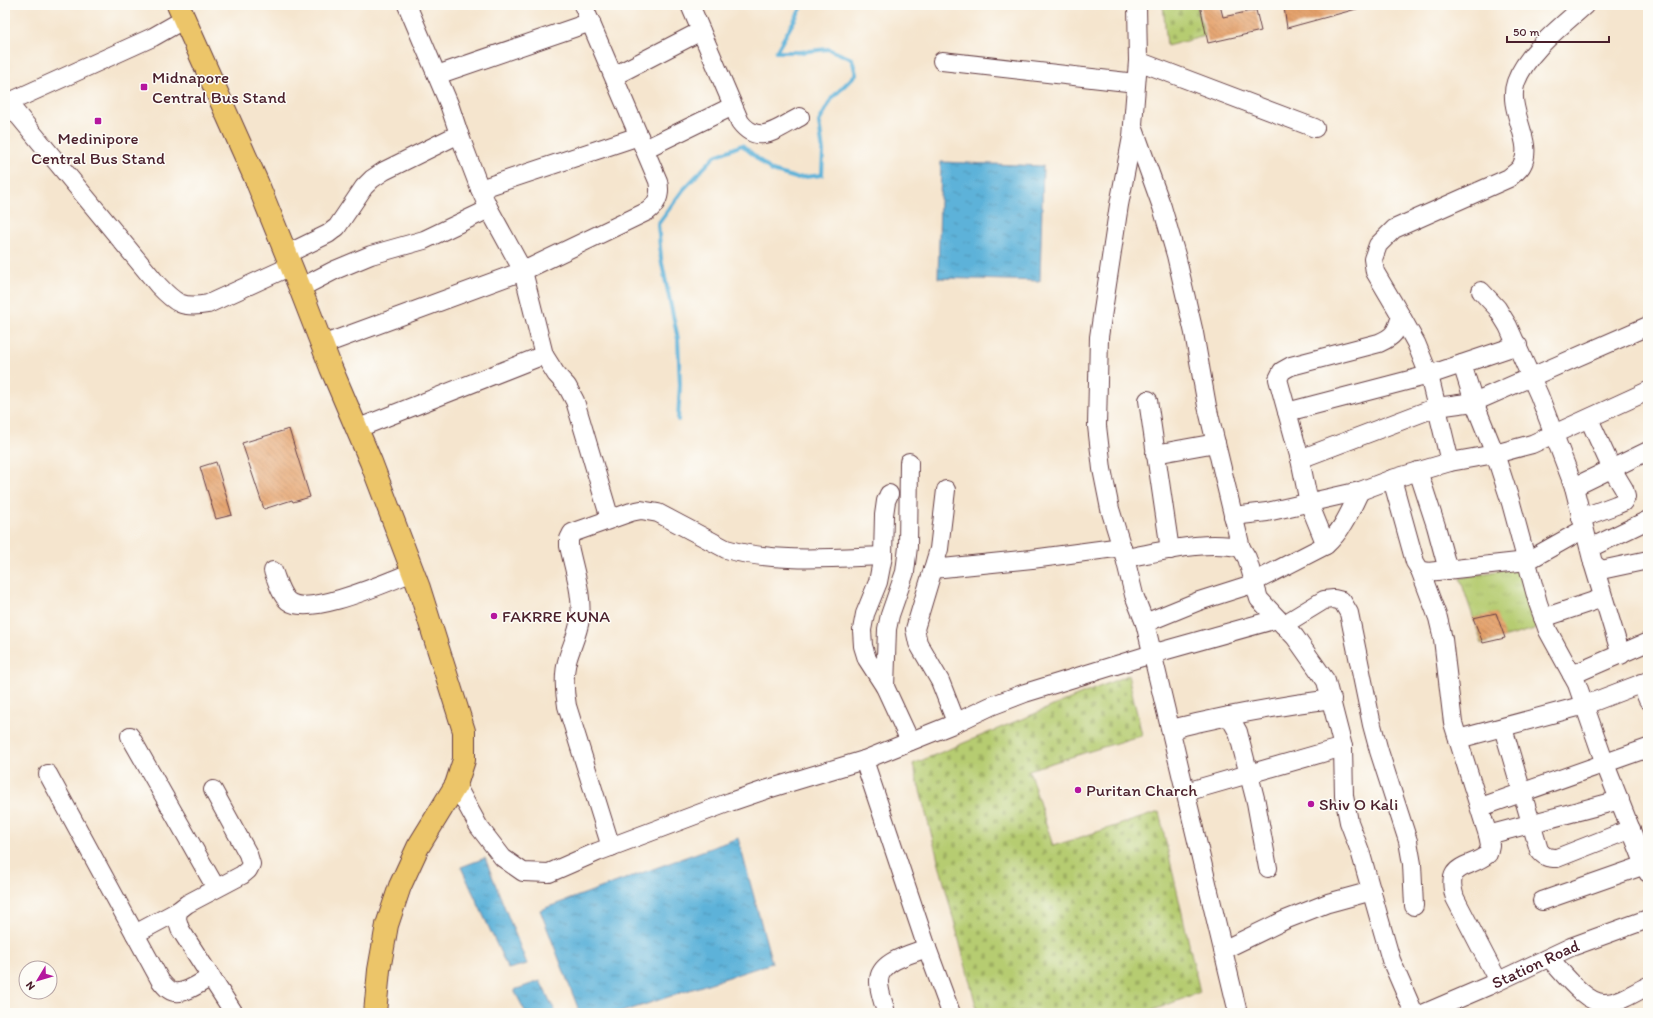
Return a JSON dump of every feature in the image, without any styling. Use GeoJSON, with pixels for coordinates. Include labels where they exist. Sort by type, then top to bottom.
{"type":"FeatureCollection","features":[{"type":"Feature","properties":{"kind":"main road"},"geometry":{"type":"LineString","coordinates":[[180,12],[221,100],[289,260],[356,429],[371,462],[413,572],[464,731],[464,760],[456,785],[418,847],[400,886],[387,925],[379,970],[375,1013]]}},
{"type":"Feature","properties":{"kind":"street"},"geometry":{"type":"LineString","coordinates":[[407,5],[449,104],[480,189],[489,209],[523,271],[544,355],[556,374],[567,386],[575,401],[610,519]]}},
{"type":"Feature","properties":{"kind":"street"},"geometry":{"type":"LineString","coordinates":[[322,345],[523,271],[648,211],[655,205],[660,190],[658,181],[583,5]]}},
{"type":"Feature","properties":{"kind":"street"},"geometry":{"type":"LineString","coordinates":[[690,5],[740,122],[746,130],[754,134],[763,135],[800,117]]}},
{"type":"Feature","properties":{"kind":"street"},"geometry":{"type":"LineString","coordinates":[[1137,5],[1138,61],[1133,126],[1106,281],[1099,337],[1097,426],[1102,469],[1110,509],[1134,595],[1145,623],[1238,1013]]}},
{"type":"Feature","properties":{"kind":"street"},"geometry":{"type":"LineString","coordinates":[[1450,462],[1428,375],[1416,343],[1375,272],[1373,259],[1378,245],[1394,229],[1509,178],[1522,166],[1527,151],[1514,104],[1516,83],[1527,60],[1585,5]]}},
{"type":"Feature","properties":{"kind":"street"},"geometry":{"type":"LineString","coordinates":[[180,12],[153,37],[6,103],[153,279],[172,300],[183,305],[195,306],[208,304],[289,260],[338,227],[364,188],[384,171],[459,134]]}},
{"type":"Feature","properties":{"kind":"street"},"geometry":{"type":"LineString","coordinates":[[437,75],[591,22]]}},
{"type":"Feature","properties":{"kind":"street"},"geometry":{"type":"LineString","coordinates":[[614,76],[701,31]]}},
{"type":"Feature","properties":{"kind":"street"},"geometry":{"type":"LineString","coordinates":[[942,61],[1136,83]]}},
{"type":"Feature","properties":{"kind":"street"},"geometry":{"type":"LineString","coordinates":[[1138,61],[1315,128]]}},
{"type":"Feature","properties":{"kind":"street"},"geometry":{"type":"LineString","coordinates":[[480,189],[642,143],[733,106]]}},
{"type":"Feature","properties":{"kind":"street"},"geometry":{"type":"LineString","coordinates":[[1133,126],[1162,207],[1176,255],[1186,296],[1207,406],[1241,548],[1247,558],[1259,599],[1295,637],[1326,681],[1332,699],[1343,747],[1346,810],[1372,891],[1391,960],[1414,1013]]}},
{"type":"Feature","properties":{"kind":"street"},"geometry":{"type":"LineString","coordinates":[[300,288],[335,270],[371,255],[424,240],[489,209]]}},
{"type":"Feature","properties":{"kind":"street"},"geometry":{"type":"LineString","coordinates":[[1481,291],[1497,308],[1518,345],[1554,434],[1574,487],[1603,598],[1621,655]]}},
{"type":"Feature","properties":{"kind":"street"},"geometry":{"type":"LineString","coordinates":[[1326,545],[1309,503],[1300,459],[1278,379],[1282,371],[1291,366],[1379,343],[1390,338],[1397,330],[1401,316]]}},
{"type":"Feature","properties":{"kind":"street"},"geometry":{"type":"LineString","coordinates":[[1300,459],[1437,408],[1474,402],[1648,326]]}},
{"type":"Feature","properties":{"kind":"street"},"geometry":{"type":"LineString","coordinates":[[1287,412],[1428,375],[1518,345]]}},
{"type":"Feature","properties":{"kind":"street"},"geometry":{"type":"LineString","coordinates":[[356,429],[544,355]]}},
{"type":"Feature","properties":{"kind":"street"},"geometry":{"type":"LineString","coordinates":[[1462,364],[1474,402],[1495,454],[1543,618],[1548,631],[1577,684],[1646,869],[1542,901]]}},
{"type":"Feature","properties":{"kind":"street"},"geometry":{"type":"LineString","coordinates":[[1233,516],[1267,512],[1360,491],[1392,479],[1450,462],[1495,454],[1532,444],[1648,392]]}},
{"type":"Feature","properties":{"kind":"street"},"geometry":{"type":"LineString","coordinates":[[1148,400],[1170,550]]}},
{"type":"Feature","properties":{"kind":"street"},"geometry":{"type":"LineString","coordinates":[[1420,570],[1428,572],[1527,561],[1583,524],[1623,502],[1626,497],[1624,489],[1612,468],[1589,419]]}},
{"type":"Feature","properties":{"kind":"street"},"geometry":{"type":"LineString","coordinates":[[1156,454],[1216,443]]}},
{"type":"Feature","properties":{"kind":"street"},"geometry":{"type":"LineString","coordinates":[[1574,487],[1648,451]]}},
{"type":"Feature","properties":{"kind":"street"},"geometry":{"type":"LineString","coordinates":[[885,687],[887,629],[890,615],[905,572],[908,547],[909,462]]}},
{"type":"Feature","properties":{"kind":"street"},"geometry":{"type":"LineString","coordinates":[[1418,471],[1436,526],[1448,570]]}},
{"type":"Feature","properties":{"kind":"street"},"geometry":{"type":"LineString","coordinates":[[1392,479],[1415,562],[1420,570],[1438,618],[1443,639],[1451,711],[1458,740],[1481,807],[1490,845],[1488,854],[1482,859],[1464,865],[1455,871],[1452,879],[1455,898],[1498,981]]}},
{"type":"Feature","properties":{"kind":"street"},"geometry":{"type":"LineString","coordinates":[[946,490],[942,528],[933,569],[915,629],[918,643],[940,681],[956,722]]}},
{"type":"Feature","properties":{"kind":"street"},"geometry":{"type":"LineString","coordinates":[[1145,623],[1178,609],[1253,582],[1326,545],[1337,535],[1360,491]]}},
{"type":"Feature","properties":{"kind":"street"},"geometry":{"type":"LineString","coordinates":[[889,494],[886,501],[884,515],[882,556],[878,582],[865,614],[862,630],[863,646],[867,659],[885,687],[910,741]]}},
{"type":"Feature","properties":{"kind":"street"},"geometry":{"type":"LineString","coordinates":[[611,847],[564,692],[564,677],[568,658],[579,628],[580,617],[579,591],[569,546],[569,539],[572,533],[579,529],[641,510],[658,513],[726,549],[736,552],[784,558],[809,559],[882,556]]}},
{"type":"Feature","properties":{"kind":"street"},"geometry":{"type":"LineString","coordinates":[[1591,555],[1648,520]]}},
{"type":"Feature","properties":{"kind":"street"},"geometry":{"type":"LineString","coordinates":[[933,569],[1032,559],[1170,550],[1227,544],[1241,548]]}},
{"type":"Feature","properties":{"kind":"street"},"geometry":{"type":"LineString","coordinates":[[1591,555],[1601,570],[1648,560]]}},
{"type":"Feature","properties":{"kind":"street"},"geometry":{"type":"LineString","coordinates":[[274,570],[282,594],[288,601],[295,604],[317,605],[340,600],[413,572]]}},
{"type":"Feature","properties":{"kind":"street"},"geometry":{"type":"LineString","coordinates":[[1543,618],[1603,598]]}},
{"type":"Feature","properties":{"kind":"street"},"geometry":{"type":"LineString","coordinates":[[456,785],[479,826],[502,858],[523,872],[549,873],[611,847],[768,789],[864,760],[1025,693],[1152,654],[1280,622],[1324,600],[1334,599],[1342,601],[1349,613],[1374,731],[1408,841],[1412,864],[1414,906]]}},
{"type":"Feature","properties":{"kind":"street"},"geometry":{"type":"LineString","coordinates":[[1572,675],[1648,642]]}},
{"type":"Feature","properties":{"kind":"street"},"geometry":{"type":"LineString","coordinates":[[1458,740],[1585,705],[1645,682],[1648,700]]}},
{"type":"Feature","properties":{"kind":"street"},"geometry":{"type":"LineString","coordinates":[[1171,729],[1206,720],[1276,706],[1332,699]]}},
{"type":"Feature","properties":{"kind":"street"},"geometry":{"type":"LineString","coordinates":[[1229,716],[1238,732],[1256,802],[1268,868]]}},
{"type":"Feature","properties":{"kind":"street"},"geometry":{"type":"LineString","coordinates":[[1503,728],[1539,850],[1544,856],[1557,858],[1631,829]]}},
{"type":"Feature","properties":{"kind":"street"},"geometry":{"type":"LineString","coordinates":[[130,736],[216,888]]}},
{"type":"Feature","properties":{"kind":"street"},"geometry":{"type":"LineString","coordinates":[[1186,792],[1343,747]]}},
{"type":"Feature","properties":{"kind":"street"},"geometry":{"type":"LineString","coordinates":[[1481,807],[1648,748]]}},
{"type":"Feature","properties":{"kind":"street"},"geometry":{"type":"LineString","coordinates":[[864,760],[927,948],[951,1013]]}},
{"type":"Feature","properties":{"kind":"street"},"geometry":{"type":"LineString","coordinates":[[48,774],[160,980],[167,988],[174,992],[184,991],[211,977]]}},
{"type":"Feature","properties":{"kind":"street"},"geometry":{"type":"LineString","coordinates":[[135,934],[242,875],[248,870],[251,864],[248,854],[213,790]]}},
{"type":"Feature","properties":{"kind":"street"},"geometry":{"type":"LineString","coordinates":[[1488,834],[1620,800]]}},
{"type":"Feature","properties":{"kind":"street"},"geometry":{"type":"LineString","coordinates":[[1223,950],[1285,920],[1328,903],[1372,891]]}},
{"type":"Feature","properties":{"kind":"street"},"geometry":{"type":"LineString","coordinates":[[178,911],[177,920],[180,929],[234,1013]]}},
{"type":"Feature","properties":{"kind":"street","name":"Station Road"},"geometry":{"type":"LineString","coordinates":[[1425,1013],[1571,947],[1648,919]]}},
{"type":"Feature","properties":{"kind":"street"},"geometry":{"type":"LineString","coordinates":[[886,1013],[879,980],[884,968],[897,959],[927,948]]}},
{"type":"Feature","properties":{"kind":"street"},"geometry":{"type":"LineString","coordinates":[[1549,958],[1583,994],[1595,1002],[1605,1003],[1617,1000],[1648,986]]}},
{"type":"Feature","properties":{"kind":"green space"},"geometry":{"type":"Polygon","coordinates":[[[1163,5],[1197,5],[1205,36],[1167,46],[1163,5]]]}},
{"type":"Feature","properties":{"kind":"green space"},"geometry":{"type":"Polygon","coordinates":[[[1523,566],[1538,628],[1482,644],[1460,578],[1523,566]]]}},
{"type":"Feature","properties":{"kind":"green space"},"geometry":{"type":"Polygon","coordinates":[[[1128,675],[1142,735],[1029,770],[1053,846],[1159,812],[1200,992],[1146,1013],[978,1013],[913,764],[1128,675]]]}},
{"type":"Feature","properties":{"kind":"water"},"geometry":{"type":"Polygon","coordinates":[[[941,162],[1043,166],[1040,281],[938,278],[941,162]]]}},
{"type":"Feature","properties":{"kind":"water"},"geometry":{"type":"Polygon","coordinates":[[[738,838],[772,963],[619,1013],[580,1013],[540,910],[738,838]]]}},
{"type":"Feature","properties":{"kind":"water"},"geometry":{"type":"Polygon","coordinates":[[[485,858],[527,964],[508,969],[461,867],[485,858]]]}},
{"type":"Feature","properties":{"kind":"water"},"geometry":{"type":"Polygon","coordinates":[[[540,981],[556,1013],[526,1013],[514,990],[540,981]]]}},
{"type":"Feature","properties":{"kind":"building"},"geometry":{"type":"Polygon","coordinates":[[[1200,5],[1220,5],[1223,17],[1256,10],[1261,31],[1208,43],[1200,5]]]}},
{"type":"Feature","properties":{"kind":"building"},"geometry":{"type":"Polygon","coordinates":[[[1291,5],[1359,5],[1360,8],[1287,28],[1284,7],[1291,5]]]}},
{"type":"Feature","properties":{"kind":"building"},"geometry":{"type":"Polygon","coordinates":[[[289,429],[310,497],[293,502],[292,500],[264,509],[242,443],[289,429]]]}},
{"type":"Feature","properties":{"kind":"building"},"geometry":{"type":"Polygon","coordinates":[[[216,462],[232,515],[216,519],[200,467],[216,462]]]}},
{"type":"Feature","properties":{"kind":"building"},"geometry":{"type":"Polygon","coordinates":[[[1496,613],[1505,638],[1483,643],[1473,618],[1496,613]]]}},
{"type":"Feature","properties":{"kind":"waterway"},"geometry":{"type":"LineString","coordinates":[[678,420],[680,385],[678,339],[661,259],[658,224],[683,190],[715,156],[742,145],[772,171],[796,178],[822,175],[823,152],[819,122],[832,98],[856,74],[852,59],[828,49],[801,52],[776,52],[803,5]]}},
{"type":"Feature","properties":{"kind":"place","name":"Midnapore Central Bus Stand"},"geometry":{"type":"Point","coordinates":[144,87]}},
{"type":"Feature","properties":{"kind":"place","name":"Medinipore Central Bus Stand"},"geometry":{"type":"Point","coordinates":[98,121]}},
{"type":"Feature","properties":{"kind":"place","name":"FAKRRE KUNA"},"geometry":{"type":"Point","coordinates":[494,616]}},
{"type":"Feature","properties":{"kind":"place","name":"Puritan Charch"},"geometry":{"type":"Point","coordinates":[1078,790]}},
{"type":"Feature","properties":{"kind":"place","name":"Shiv O Kali"},"geometry":{"type":"Point","coordinates":[1311,804]}}]}
